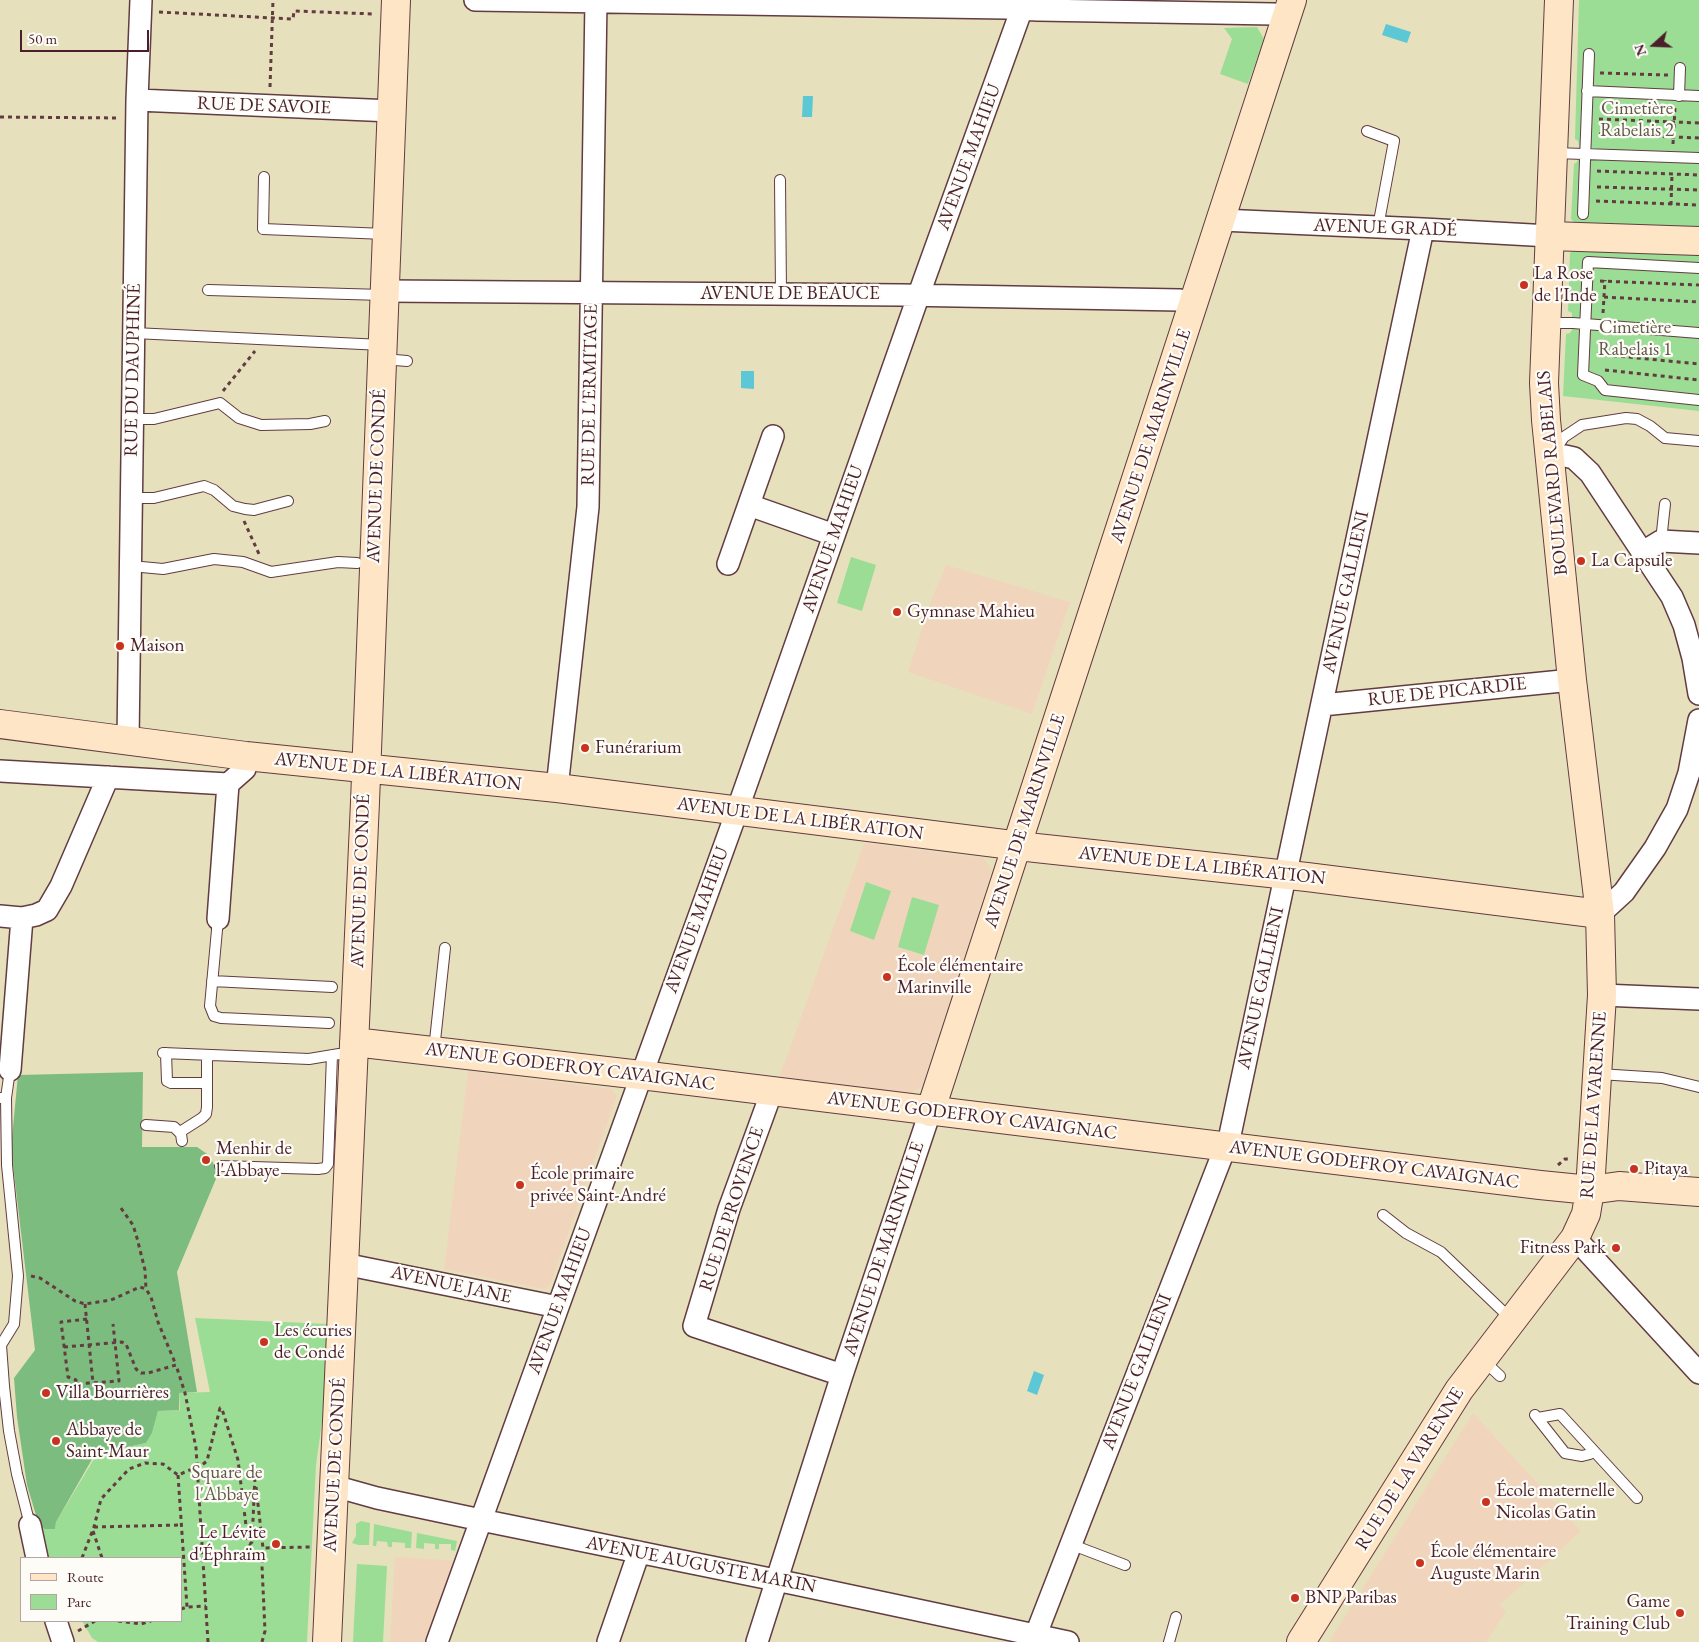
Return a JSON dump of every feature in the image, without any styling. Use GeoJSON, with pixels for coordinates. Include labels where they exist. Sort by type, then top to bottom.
{"type":"FeatureCollection","features":[{"type":"Feature","properties":{"kind":"main road","name":"BOULEVARD RABELAIS"},"geometry":{"type":"LineString","coordinates":[[1559,0],[1544,383],[1572,680],[1600,914]]}},
{"type":"Feature","properties":{"kind":"main road","name":"AVENUE DE CONDÉ"},"geometry":{"type":"LineString","coordinates":[[327,1642],[344,1264],[345,1051],[365,769],[390,355],[385,293],[392,111],[390,7]]}},
{"type":"Feature","properties":{"kind":"main road","name":"AVENUE DE MARINVILLE"},"geometry":{"type":"LineString","coordinates":[[930,1112],[1289,8]]}},
{"type":"Feature","properties":{"kind":"main road"},"geometry":{"type":"LineString","coordinates":[[1550,236],[1699,241]]}},
{"type":"Feature","properties":{"kind":"main road","name":"AVENUE DE LA LIBÉRATION"},"geometry":{"type":"LineString","coordinates":[[0,724],[246,756],[557,788],[1018,846],[1286,874],[1600,914]]}},
{"type":"Feature","properties":{"kind":"main road","name":"RUE DE LA VARENNE"},"geometry":{"type":"LineString","coordinates":[[1301,1642],[1459,1390],[1491,1368],[1512,1321],[1575,1238],[1586,1214],[1590,1190],[1602,995],[1600,914]]}},
{"type":"Feature","properties":{"kind":"main road","name":"AVENUE GODEFROY CAVAIGNAC"},"geometry":{"type":"LineString","coordinates":[[345,1051],[434,1052],[640,1075],[930,1112],[1590,1190],[1619,1186],[1699,1192]]}},
{"type":"Feature","properties":{"kind":"street"},"geometry":{"type":"LineString","coordinates":[[475,0],[1024,4],[1274,14],[1289,8]]}},
{"type":"Feature","properties":{"kind":"street","name":"RUE DE L'ERMITAGE"},"geometry":{"type":"LineString","coordinates":[[557,788],[588,507],[596,1]]}},
{"type":"Feature","properties":{"kind":"street","name":"AVENUE MAHIEU"},"geometry":{"type":"LineString","coordinates":[[437,1642],[640,1075],[737,811],[1024,4]]}},
{"type":"Feature","properties":{"kind":"street","name":"RUE DU DAUPHINÉ"},"geometry":{"type":"LineString","coordinates":[[128,740],[134,333],[133,109],[141,6]]}},
{"type":"Feature","properties":{"kind":"street","name":"RUE DE SAVOIE"},"geometry":{"type":"LineString","coordinates":[[133,109],[392,111]]}},
{"type":"Feature","properties":{"kind":"street","name":"AVENUE GRADÉ"},"geometry":{"type":"LineString","coordinates":[[1221,220],[1550,236]]}},
{"type":"Feature","properties":{"kind":"street","name":"AVENUE GALLIENI"},"geometry":{"type":"LineString","coordinates":[[1034,1638],[1230,1135],[1423,229]]}},
{"type":"Feature","properties":{"kind":"street","name":"AVENUE DE BEAUCE"},"geometry":{"type":"LineString","coordinates":[[385,293],[592,292],[919,295],[1180,300],[1194,303]]}},
{"type":"Feature","properties":{"kind":"street"},"geometry":{"type":"LineString","coordinates":[[728,564],[773,436]]}},
{"type":"Feature","properties":{"kind":"street"},"geometry":{"type":"LineString","coordinates":[[1550,458],[1565,456],[1574,458],[1590,473],[1672,597],[1696,658],[1699,694]]}},
{"type":"Feature","properties":{"kind":"street"},"geometry":{"type":"LineString","coordinates":[[748,505],[834,535]]}},
{"type":"Feature","properties":{"kind":"street"},"geometry":{"type":"LineString","coordinates":[[1643,552],[1661,541],[1699,543]]}},
{"type":"Feature","properties":{"kind":"street","name":"RUE DE PICARDIE"},"geometry":{"type":"LineString","coordinates":[[1322,705],[1572,680]]}},
{"type":"Feature","properties":{"kind":"street"},"geometry":{"type":"LineString","coordinates":[[1600,914],[1624,892],[1655,848],[1678,809],[1689,773],[1699,720]]}},
{"type":"Feature","properties":{"kind":"street"},"geometry":{"type":"LineString","coordinates":[[218,918],[228,784],[244,769],[246,756]]}},
{"type":"Feature","properties":{"kind":"street"},"geometry":{"type":"LineString","coordinates":[[0,771],[228,784]]}},
{"type":"Feature","properties":{"kind":"street"},"geometry":{"type":"LineString","coordinates":[[0,916],[22,918],[47,910],[61,886],[108,777]]}},
{"type":"Feature","properties":{"kind":"street"},"geometry":{"type":"LineString","coordinates":[[10,1070],[22,918]]}},
{"type":"Feature","properties":{"kind":"street"},"geometry":{"type":"LineString","coordinates":[[1602,995],[1699,999]]}},
{"type":"Feature","properties":{"kind":"street","name":"RUE DE PROVENCE"},"geometry":{"type":"LineString","coordinates":[[772,1091],[729,1209],[694,1326],[842,1375]]}},
{"type":"Feature","properties":{"kind":"street","name":"AVENUE DE MARINVILLE"},"geometry":{"type":"LineString","coordinates":[[757,1642],[842,1375],[930,1112]]}},
{"type":"Feature","properties":{"kind":"street"},"geometry":{"type":"LineString","coordinates":[[1575,1238],[1699,1373]]}},
{"type":"Feature","properties":{"kind":"street","name":"AVENUE JANE"},"geometry":{"type":"LineString","coordinates":[[344,1264],[558,1308]]}},
{"type":"Feature","properties":{"kind":"street","name":"AVENUE AUGUSTE MARIN"},"geometry":{"type":"LineString","coordinates":[[334,1486],[377,1498],[777,1580],[1034,1638],[1068,1642]]}},
{"type":"Feature","properties":{"kind":"street"},"geometry":{"type":"LineString","coordinates":[[30,1525],[37,1557]]}},
{"type":"Feature","properties":{"kind":"street"},"geometry":{"type":"LineString","coordinates":[[608,1642],[639,1552]]}},
{"type":"Feature","properties":{"kind":"street"},"geometry":{"type":"LineString","coordinates":[[57,1622],[70,1637]]}},
{"type":"Feature","properties":{"kind":"lane"},"geometry":{"type":"LineString","coordinates":[[1583,214],[1588,54]]}},
{"type":"Feature","properties":{"kind":"lane"},"geometry":{"type":"LineString","coordinates":[[1679,96],[1680,72]]}},
{"type":"Feature","properties":{"kind":"lane"},"geometry":{"type":"LineString","coordinates":[[1587,92],[1699,96]]}},
{"type":"Feature","properties":{"kind":"lane"},"geometry":{"type":"LineString","coordinates":[[1367,131],[1394,141],[1378,227]]}},
{"type":"Feature","properties":{"kind":"lane"},"geometry":{"type":"LineString","coordinates":[[1553,153],[1699,158]]}},
{"type":"Feature","properties":{"kind":"lane"},"geometry":{"type":"LineString","coordinates":[[264,177],[263,230],[386,234]]}},
{"type":"Feature","properties":{"kind":"lane"},"geometry":{"type":"LineString","coordinates":[[780,180],[781,294]]}},
{"type":"Feature","properties":{"kind":"lane"},"geometry":{"type":"LineString","coordinates":[[1699,268],[1588,262],[1582,375],[1598,382],[1606,390],[1699,400]]}},
{"type":"Feature","properties":{"kind":"lane"},"geometry":{"type":"LineString","coordinates":[[208,290],[385,293]]}},
{"type":"Feature","properties":{"kind":"lane"},"geometry":{"type":"LineString","coordinates":[[1546,323],[1585,324],[1699,333]]}},
{"type":"Feature","properties":{"kind":"lane"},"geometry":{"type":"LineString","coordinates":[[134,333],[265,339],[390,355]]}},
{"type":"Feature","properties":{"kind":"lane"},"geometry":{"type":"LineString","coordinates":[[133,419],[154,419],[220,403],[239,418],[262,425],[310,424],[325,421]]}},
{"type":"Feature","properties":{"kind":"lane"},"geometry":{"type":"LineString","coordinates":[[1550,458],[1564,438],[1582,425],[1626,418],[1637,419],[1650,426],[1665,438],[1699,442]]}},
{"type":"Feature","properties":{"kind":"lane"},"geometry":{"type":"LineString","coordinates":[[132,498],[154,498],[204,486],[214,490],[233,506],[238,507],[254,510],[288,502]]}},
{"type":"Feature","properties":{"kind":"lane"},"geometry":{"type":"LineString","coordinates":[[1661,541],[1664,504]]}},
{"type":"Feature","properties":{"kind":"lane"},"geometry":{"type":"LineString","coordinates":[[131,566],[162,568],[214,559],[243,562],[271,572],[338,562],[357,563]]}},
{"type":"Feature","properties":{"kind":"lane"},"geometry":{"type":"LineString","coordinates":[[218,918],[210,1006],[214,1016],[221,1018],[329,1022]]}},
{"type":"Feature","properties":{"kind":"lane"},"geometry":{"type":"LineString","coordinates":[[434,1052],[445,948]]}},
{"type":"Feature","properties":{"kind":"lane"},"geometry":{"type":"LineString","coordinates":[[212,981],[332,987]]}},
{"type":"Feature","properties":{"kind":"lane"},"geometry":{"type":"LineString","coordinates":[[207,1083],[170,1083],[167,1081],[164,1053],[309,1059],[345,1051],[328,1164],[325,1168],[220,1166]]}},
{"type":"Feature","properties":{"kind":"lane"},"geometry":{"type":"LineString","coordinates":[[146,1126],[174,1127],[181,1137],[206,1114],[207,1055]]}},
{"type":"Feature","properties":{"kind":"lane"},"geometry":{"type":"LineString","coordinates":[[10,1070],[3,1098],[7,1165],[18,1276],[14,1324],[1,1345],[4,1433],[30,1525]]}},
{"type":"Feature","properties":{"kind":"lane"},"geometry":{"type":"LineString","coordinates":[[1597,1074],[1662,1078],[1699,1087]]}},
{"type":"Feature","properties":{"kind":"lane"},"geometry":{"type":"LineString","coordinates":[[1383,1214],[1406,1233],[1441,1252],[1512,1321]]}},
{"type":"Feature","properties":{"kind":"lane"},"geometry":{"type":"LineString","coordinates":[[1590,1454],[1582,1456],[1565,1453],[1536,1417],[1560,1414],[1637,1498]]}},
{"type":"Feature","properties":{"kind":"lane"},"geometry":{"type":"LineString","coordinates":[[1070,1544],[1125,1565]]}},
{"type":"Feature","properties":{"kind":"lane"},"geometry":{"type":"LineString","coordinates":[[1169,1642],[1176,1617]]}},
{"type":"Feature","properties":{"kind":"path"},"geometry":{"type":"LineString","coordinates":[[270,88],[273,0]]}},
{"type":"Feature","properties":{"kind":"path"},"geometry":{"type":"LineString","coordinates":[[141,6],[294,19],[294,11],[390,7]]}},
{"type":"Feature","properties":{"kind":"path"},"geometry":{"type":"LineString","coordinates":[[1588,72],[1680,72]]}},
{"type":"Feature","properties":{"kind":"path"},"geometry":{"type":"LineString","coordinates":[[1672,157],[1675,107]]}},
{"type":"Feature","properties":{"kind":"path"},"geometry":{"type":"LineString","coordinates":[[0,117],[133,109]]}},
{"type":"Feature","properties":{"kind":"path"},"geometry":{"type":"LineString","coordinates":[[1586,119],[1699,123]]}},
{"type":"Feature","properties":{"kind":"path"},"geometry":{"type":"LineString","coordinates":[[1586,134],[1699,138]]}},
{"type":"Feature","properties":{"kind":"path"},"geometry":{"type":"LineString","coordinates":[[1584,170],[1699,175]]}},
{"type":"Feature","properties":{"kind":"path"},"geometry":{"type":"LineString","coordinates":[[1672,174],[1672,205]]}},
{"type":"Feature","properties":{"kind":"path"},"geometry":{"type":"LineString","coordinates":[[1584,186],[1699,190]]}},
{"type":"Feature","properties":{"kind":"path"},"geometry":{"type":"LineString","coordinates":[[1583,200],[1699,206]]}},
{"type":"Feature","properties":{"kind":"path"},"geometry":{"type":"LineString","coordinates":[[1603,312],[1606,275]]}},
{"type":"Feature","properties":{"kind":"path"},"geometry":{"type":"LineString","coordinates":[[1587,280],[1699,285]]}},
{"type":"Feature","properties":{"kind":"path"},"geometry":{"type":"LineString","coordinates":[[1604,297],[1699,302]]}},
{"type":"Feature","properties":{"kind":"path"},"geometry":{"type":"LineString","coordinates":[[220,403],[221,394],[265,339]]}},
{"type":"Feature","properties":{"kind":"path"},"geometry":{"type":"LineString","coordinates":[[1584,353],[1699,364]]}},
{"type":"Feature","properties":{"kind":"path"},"geometry":{"type":"LineString","coordinates":[[1583,368],[1699,380]]}},
{"type":"Feature","properties":{"kind":"path"},"geometry":{"type":"LineString","coordinates":[[238,507],[266,571]]}},
{"type":"Feature","properties":{"kind":"path"},"geometry":{"type":"LineString","coordinates":[[121,1208],[133,1225],[145,1270],[146,1289],[151,1297],[158,1322],[176,1365],[185,1393],[196,1448],[208,1642]]}},
{"type":"Feature","properties":{"kind":"path"},"geometry":{"type":"LineString","coordinates":[[18,1276],[40,1278],[75,1301],[85,1304],[111,1300],[140,1287],[146,1289]]}},
{"type":"Feature","properties":{"kind":"path"},"geometry":{"type":"LineString","coordinates":[[85,1304],[93,1383]]}},
{"type":"Feature","properties":{"kind":"path"},"geometry":{"type":"LineString","coordinates":[[87,1319],[62,1322],[68,1377],[76,1380],[76,1384],[119,1381],[113,1324]]}},
{"type":"Feature","properties":{"kind":"path"},"geometry":{"type":"LineString","coordinates":[[64,1347],[115,1343],[126,1344],[136,1368],[142,1372],[148,1373],[176,1365]]}},
{"type":"Feature","properties":{"kind":"path"},"geometry":{"type":"LineString","coordinates":[[178,1475],[207,1461],[221,1408],[238,1460],[248,1542],[250,1544],[252,1542],[255,1476],[263,1548],[265,1630],[262,1642]]}},
{"type":"Feature","properties":{"kind":"path"},"geometry":{"type":"LineString","coordinates":[[82,1557],[93,1529],[101,1499],[129,1469],[145,1462],[163,1464],[178,1475]]}},
{"type":"Feature","properties":{"kind":"path"},"geometry":{"type":"LineString","coordinates":[[178,1475],[187,1607]]}},
{"type":"Feature","properties":{"kind":"path"},"geometry":{"type":"LineString","coordinates":[[93,1529],[181,1525]]}},
{"type":"Feature","properties":{"kind":"path"},"geometry":{"type":"LineString","coordinates":[[93,1529],[102,1557]]}},
{"type":"Feature","properties":{"kind":"path"},"geometry":{"type":"LineString","coordinates":[[263,1548],[315,1547]]}},
{"type":"Feature","properties":{"kind":"path"},"geometry":{"type":"LineString","coordinates":[[182,1609],[206,1606]]}},
{"type":"Feature","properties":{"kind":"path"},"geometry":{"type":"LineString","coordinates":[[70,1637],[93,1622]]}},
{"type":"Feature","properties":{"kind":"path"},"geometry":{"type":"LineString","coordinates":[[125,1622],[140,1624],[147,1622]]}},
{"type":"Feature","properties":{"kind":"shaded area"},"geometry":{"type":"Polygon","coordinates":[[[946,565],[1070,602],[1032,714],[908,672],[932,598],[946,565]]]}},
{"type":"Feature","properties":{"kind":"shaded area","name":"École élémentaire Marinville"},"geometry":{"type":"Polygon","coordinates":[[[864,843],[984,858],[992,870],[922,1086],[911,1093],[779,1078],[864,843]]]}},
{"type":"Feature","properties":{"kind":"shaded area","name":"École primaire privée Saint-André"},"geometry":{"type":"Polygon","coordinates":[[[468,1071],[612,1089],[617,1096],[550,1285],[544,1289],[444,1269],[468,1071]]]}},
{"type":"Feature","properties":{"kind":"shaded area"},"geometry":{"type":"Polygon","coordinates":[[[1473,1413],[1581,1531],[1500,1605],[1506,1612],[1486,1642],[1329,1642],[1473,1413]]]}},
{"type":"Feature","properties":{"kind":"shaded area"},"geometry":{"type":"Polygon","coordinates":[[[395,1557],[462,1561],[433,1642],[390,1642],[395,1557]]]}},
{"type":"Feature","properties":{"kind":"green space","name":"Cimetière Rabelais 2"},"geometry":{"type":"Polygon","coordinates":[[[1579,0],[1699,0],[1699,229],[1576,224],[1571,219],[1574,164],[1577,162],[1579,152],[1578,141],[1575,139],[1579,0]]]}},
{"type":"Feature","properties":{"kind":"green space"},"geometry":{"type":"Polygon","coordinates":[[[1257,27],[1264,39],[1248,84],[1220,74],[1232,39],[1224,28],[1257,27]]]}},
{"type":"Feature","properties":{"kind":"green space","name":"Cimetière Rabelais 1"},"geometry":{"type":"Polygon","coordinates":[[[1575,249],[1699,253],[1699,411],[1563,396],[1566,334],[1572,330],[1572,313],[1568,311],[1570,253],[1575,249]]]}},
{"type":"Feature","properties":{"kind":"green space"},"geometry":{"type":"Polygon","coordinates":[[[851,557],[876,565],[862,611],[837,603],[851,557]]]}},
{"type":"Feature","properties":{"kind":"green space"},"geometry":{"type":"Polygon","coordinates":[[[866,882],[891,891],[874,940],[850,931],[866,882]]]}},
{"type":"Feature","properties":{"kind":"green space"},"geometry":{"type":"Polygon","coordinates":[[[912,897],[939,905],[924,955],[898,947],[912,897]]]}},
{"type":"Feature","properties":{"kind":"green space"},"geometry":{"type":"Polygon","coordinates":[[[143,1072],[142,1147],[197,1147],[210,1156],[218,1174],[177,1272],[197,1392],[179,1393],[179,1410],[158,1411],[152,1433],[146,1443],[95,1454],[56,1522],[55,1529],[45,1529],[39,1525],[27,1485],[17,1417],[14,1378],[35,1350],[11,1148],[18,1075],[143,1072]]]}},
{"type":"Feature","properties":{"kind":"green space","name":"Square de l'Abbaye"},"geometry":{"type":"Polygon","coordinates":[[[195,1318],[328,1324],[325,1400],[316,1465],[307,1642],[98,1642],[92,1638],[83,1622],[182,1622],[182,1557],[47,1557],[39,1525],[55,1529],[56,1522],[97,1454],[146,1443],[152,1433],[158,1411],[180,1410],[179,1393],[210,1392],[195,1318]]]}},
{"type":"Feature","properties":{"kind":"green space"},"geometry":{"type":"Polygon","coordinates":[[[361,1521],[370,1523],[369,1545],[352,1543],[356,1536],[356,1524],[361,1521]]]}},
{"type":"Feature","properties":{"kind":"green space"},"geometry":{"type":"Polygon","coordinates":[[[374,1524],[412,1532],[411,1548],[405,1548],[405,1543],[392,1542],[392,1547],[388,1547],[387,1542],[377,1541],[376,1546],[373,1546],[374,1524]]]}},
{"type":"Feature","properties":{"kind":"green space"},"geometry":{"type":"Polygon","coordinates":[[[417,1533],[457,1541],[455,1551],[451,1550],[451,1544],[439,1544],[439,1549],[435,1549],[435,1544],[424,1543],[424,1549],[416,1548],[417,1533]]]}},
{"type":"Feature","properties":{"kind":"green space"},"geometry":{"type":"Polygon","coordinates":[[[357,1564],[387,1566],[383,1642],[353,1642],[357,1564]]]}},
{"type":"Feature","properties":{"kind":"water"},"geometry":{"type":"Polygon","coordinates":[[[1386,24],[1411,32],[1407,43],[1382,35],[1386,24]]]}},
{"type":"Feature","properties":{"kind":"water"},"geometry":{"type":"Polygon","coordinates":[[[803,96],[813,96],[812,117],[802,117],[803,96]]]}},
{"type":"Feature","properties":{"kind":"water"},"geometry":{"type":"Polygon","coordinates":[[[741,371],[754,371],[754,389],[741,388],[741,371]]]}},
{"type":"Feature","properties":{"kind":"water"},"geometry":{"type":"Polygon","coordinates":[[[1034,1371],[1044,1375],[1037,1395],[1027,1391],[1034,1371]]]}},
{"type":"Feature","properties":{"kind":"place","name":"La Rose de l'Inde"},"geometry":{"type":"Point","coordinates":[1524,285]}},
{"type":"Feature","properties":{"kind":"place","name":"La Capsule"},"geometry":{"type":"Point","coordinates":[1581,561]}},
{"type":"Feature","properties":{"kind":"place","name":"Gymnase Mahieu"},"geometry":{"type":"Point","coordinates":[897,612]}},
{"type":"Feature","properties":{"kind":"place","name":"Maison"},"geometry":{"type":"Point","coordinates":[120,646]}},
{"type":"Feature","properties":{"kind":"place","name":"Funérarium"},"geometry":{"type":"Point","coordinates":[585,748]}},
{"type":"Feature","properties":{"kind":"place","name":"École élémentaire Marinville"},"geometry":{"type":"Point","coordinates":[887,977]}},
{"type":"Feature","properties":{"kind":"place","name":"Menhir de l'Abbaye"},"geometry":{"type":"Point","coordinates":[206,1160]}},
{"type":"Feature","properties":{"kind":"place","name":"Pitaya"},"geometry":{"type":"Point","coordinates":[1634,1169]}},
{"type":"Feature","properties":{"kind":"place","name":"École primaire privée Saint-André"},"geometry":{"type":"Point","coordinates":[520,1185]}},
{"type":"Feature","properties":{"kind":"place","name":"Fitness Park"},"geometry":{"type":"Point","coordinates":[1616,1248]}},
{"type":"Feature","properties":{"kind":"place","name":"Les écuries de Condé"},"geometry":{"type":"Point","coordinates":[264,1342]}},
{"type":"Feature","properties":{"kind":"place","name":"Villa Bourrières"},"geometry":{"type":"Point","coordinates":[46,1393]}},
{"type":"Feature","properties":{"kind":"place","name":"Abbaye de Saint-Maur"},"geometry":{"type":"Point","coordinates":[56,1441]}},
{"type":"Feature","properties":{"kind":"place","name":"École maternelle Nicolas Gatin"},"geometry":{"type":"Point","coordinates":[1486,1502]}},
{"type":"Feature","properties":{"kind":"place","name":"Le Lévite d'Éphraïm"},"geometry":{"type":"Point","coordinates":[276,1544]}},
{"type":"Feature","properties":{"kind":"place","name":"École élémentaire Auguste Marin"},"geometry":{"type":"Point","coordinates":[1420,1563]}},
{"type":"Feature","properties":{"kind":"place","name":"BNP Paribas"},"geometry":{"type":"Point","coordinates":[1295,1598]}},
{"type":"Feature","properties":{"kind":"place","name":"Game Training Club"},"geometry":{"type":"Point","coordinates":[1680,1613]}}]}
